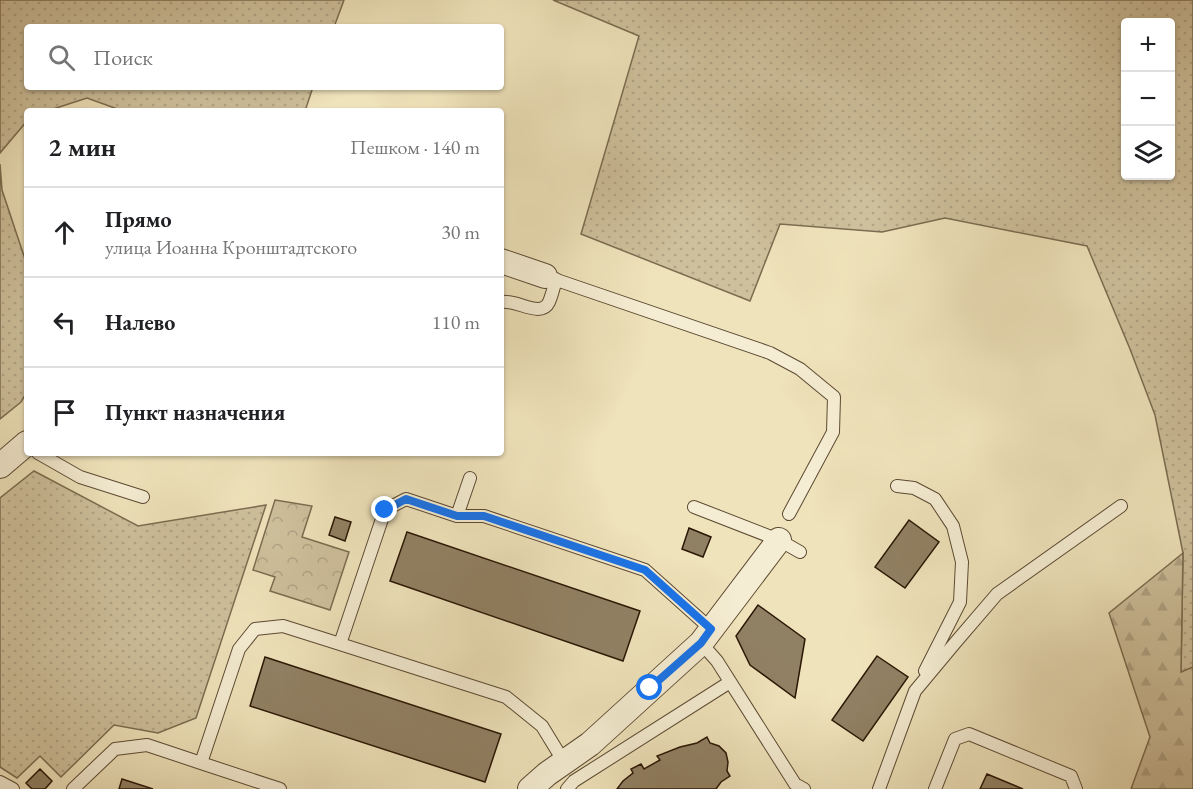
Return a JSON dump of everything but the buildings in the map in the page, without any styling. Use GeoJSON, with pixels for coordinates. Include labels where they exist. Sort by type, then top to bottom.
{"type":"FeatureCollection","features":[{"type":"Feature","properties":{"kind":"street"},"geometry":{"type":"LineString","coordinates":[[504,262],[551,278]]}},
{"type":"Feature","properties":{"kind":"street"},"geometry":{"type":"LineString","coordinates":[[0,466],[24,450]]}},
{"type":"Feature","properties":{"kind":"street"},"geometry":{"type":"LineString","coordinates":[[530,789],[547,774],[590,744],[706,636],[790,546]]}},
{"type":"Feature","properties":{"kind":"lane"},"geometry":{"type":"LineString","coordinates":[[504,302],[537,310],[543,309],[548,304],[551,278],[770,353],[800,369],[834,397],[833,432],[789,514]]}},
{"type":"Feature","properties":{"kind":"lane"},"geometry":{"type":"LineString","coordinates":[[44,456],[80,477],[143,497]]}},
{"type":"Feature","properties":{"kind":"lane"},"geometry":{"type":"LineString","coordinates":[[457,516],[470,478]]}},
{"type":"Feature","properties":{"kind":"lane"},"geometry":{"type":"LineString","coordinates":[[879,789],[915,691],[960,602],[962,562],[953,526],[935,499],[914,488],[897,486]]}},
{"type":"Feature","properties":{"kind":"lane"},"geometry":{"type":"LineString","coordinates":[[340,644],[385,510],[406,499],[457,516],[484,516],[645,570],[706,636],[717,661],[794,788]]}},
{"type":"Feature","properties":{"kind":"lane"},"geometry":{"type":"LineString","coordinates":[[915,691],[997,594],[1121,506]]}},
{"type":"Feature","properties":{"kind":"lane"},"geometry":{"type":"LineString","coordinates":[[694,507],[790,546]]}},
{"type":"Feature","properties":{"kind":"lane"},"geometry":{"type":"LineString","coordinates":[[201,763],[239,649],[255,629],[283,626],[506,697],[542,726],[564,762]]}},
{"type":"Feature","properties":{"kind":"lane"},"geometry":{"type":"LineString","coordinates":[[567,789],[574,781],[730,682]]}},
{"type":"Feature","properties":{"kind":"lane"},"geometry":{"type":"LineString","coordinates":[[935,789],[955,739],[969,734],[1071,776],[1076,789]]}},
{"type":"Feature","properties":{"kind":"lane"},"geometry":{"type":"LineString","coordinates":[[73,789],[115,749],[147,745],[280,789]]}},
{"type":"Feature","properties":{"kind":"lane"},"geometry":{"type":"LineString","coordinates":[[0,782],[13,789]]}},
{"type":"Feature","properties":{"kind":"green space"},"geometry":{"type":"Polygon","coordinates":[[[0,0],[344,0],[335,24],[24,24],[24,90],[312,90],[306,108],[115,108],[87,98],[56,108],[24,108],[24,125],[0,153],[0,0]]]}},
{"type":"Feature","properties":{"kind":"green space"},"geometry":{"type":"Polygon","coordinates":[[[553,0],[1193,0],[1193,667],[1181,673],[1183,553],[1155,415],[1087,246],[945,218],[882,232],[780,224],[750,301],[581,234],[639,36],[553,0]]]}},
{"type":"Feature","properties":{"kind":"green space"},"geometry":{"type":"Polygon","coordinates":[[[0,164],[2,190],[24,256],[24,397],[0,419],[0,164]]]}},
{"type":"Feature","properties":{"kind":"green space"},"geometry":{"type":"Polygon","coordinates":[[[34,471],[138,526],[266,505],[196,718],[158,733],[114,725],[61,777],[40,756],[17,778],[0,767],[0,498],[34,471]]]}},
{"type":"Feature","properties":{"kind":"green space"},"geometry":{"type":"Polygon","coordinates":[[[275,500],[312,506],[302,537],[349,552],[330,610],[270,591],[275,577],[253,570],[275,500]]]}},
{"type":"Feature","properties":{"kind":"green space"},"geometry":{"type":"Polygon","coordinates":[[[1183,553],[1181,672],[1193,667],[1193,789],[1131,789],[1150,737],[1109,613],[1183,553]]]}},
{"type":"Feature","properties":{"kind":"route"},"geometry":{"type":"LineString","coordinates":[[385,510],[406,499],[457,516],[484,516],[645,570],[711,629],[701,643],[650,688]]}}]}
